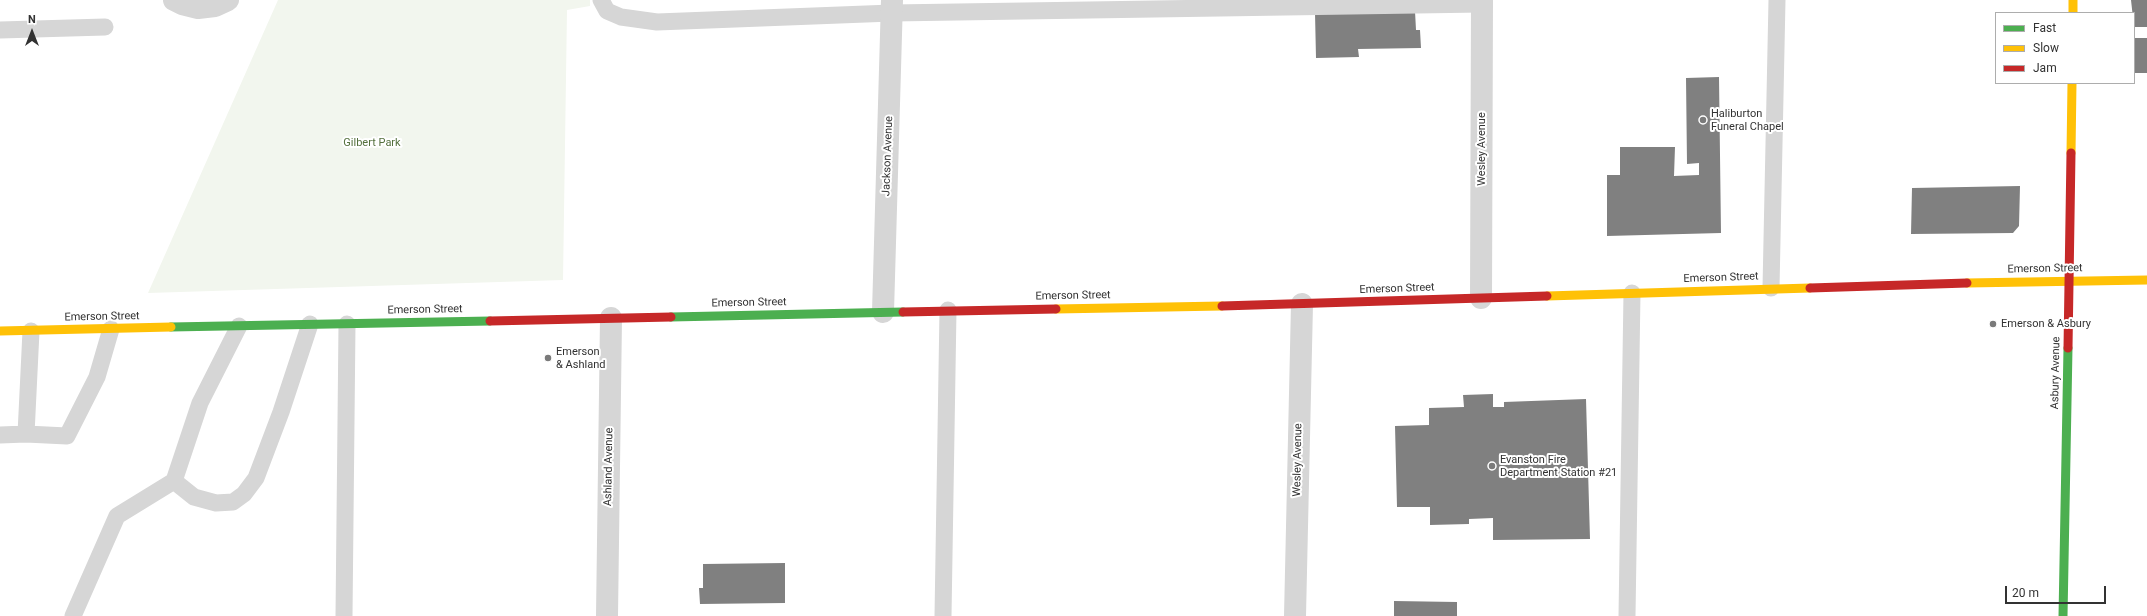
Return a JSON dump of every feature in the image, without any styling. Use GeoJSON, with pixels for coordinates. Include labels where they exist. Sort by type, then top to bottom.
{"type":"FeatureCollection","features":[{"type":"Feature","properties":{"kind":"main road"},"geometry":{"type":"LineString","coordinates":[[2073,0],[2073,12]]}},
{"type":"Feature","properties":{"kind":"main road","name":"Asbury Avenue"},"geometry":{"type":"LineString","coordinates":[[2063,616],[2072,84]]}},
{"type":"Feature","properties":{"kind":"main road","name":"Emerson Street"},"geometry":{"type":"LineString","coordinates":[[0,331],[948,310],[1302,304],[1771,288],[2069,280],[2147,280]]}},
{"type":"Feature","properties":{"kind":"street"},"geometry":{"type":"LineString","coordinates":[[174,0],[182,4],[198,8],[215,6],[228,0]]}},
{"type":"Feature","properties":{"kind":"street","name":"Wesley Avenue"},"geometry":{"type":"LineString","coordinates":[[1481,298],[1482,2]]}},
{"type":"Feature","properties":{"kind":"street","name":"Jackson Avenue"},"geometry":{"type":"LineString","coordinates":[[883,312],[892,7]]}},
{"type":"Feature","properties":{"kind":"street","name":"Wesley Avenue"},"geometry":{"type":"LineString","coordinates":[[1295,616],[1302,304]]}},
{"type":"Feature","properties":{"kind":"street","name":"Ashland Avenue"},"geometry":{"type":"LineString","coordinates":[[607,616],[611,318]]}},
{"type":"Feature","properties":{"kind":"lane"},"geometry":{"type":"LineString","coordinates":[[601,0],[607,11],[620,17],[657,22],[892,7],[1482,2]]}},
{"type":"Feature","properties":{"kind":"lane"},"geometry":{"type":"LineString","coordinates":[[1771,288],[1777,0]]}},
{"type":"Feature","properties":{"kind":"lane"},"geometry":{"type":"LineString","coordinates":[[0,30],[105,27]]}},
{"type":"Feature","properties":{"kind":"lane"},"geometry":{"type":"LineString","coordinates":[[1628,616],[1632,293]]}},
{"type":"Feature","properties":{"kind":"lane"},"geometry":{"type":"LineString","coordinates":[[943,616],[948,310]]}},
{"type":"Feature","properties":{"kind":"lane"},"geometry":{"type":"LineString","coordinates":[[174,481],[194,497],[216,503],[233,502],[244,494],[256,478],[279,417],[310,324]]}},
{"type":"Feature","properties":{"kind":"lane"},"geometry":{"type":"LineString","coordinates":[[344,616],[347,324]]}},
{"type":"Feature","properties":{"kind":"lane"},"geometry":{"type":"LineString","coordinates":[[73,616],[117,516],[174,481],[200,403],[239,326]]}},
{"type":"Feature","properties":{"kind":"lane"},"geometry":{"type":"LineString","coordinates":[[0,435],[26,434],[67,436],[97,377],[111,329]]}},
{"type":"Feature","properties":{"kind":"lane"},"geometry":{"type":"LineString","coordinates":[[26,434],[31,331]]}},
{"type":"Feature","properties":{"kind":"green space","name":"Gilbert Park"},"geometry":{"type":"Polygon","coordinates":[[[278,0],[590,0],[590,6],[567,10],[563,280],[148,293],[278,0]]]}},
{"type":"Feature","properties":{"kind":"building"},"geometry":{"type":"Polygon","coordinates":[[[2131,0],[2147,0],[2147,27],[2135,27],[2135,12],[2132,12],[2131,0]]]}},
{"type":"Feature","properties":{"kind":"building"},"geometry":{"type":"Polygon","coordinates":[[[1415,11],[1416,30],[1420,30],[1421,48],[1358,49],[1359,57],[1316,58],[1315,13],[1415,11]]]}},
{"type":"Feature","properties":{"kind":"building"},"geometry":{"type":"Polygon","coordinates":[[[2135,38],[2147,38],[2147,73],[2135,73],[2135,38]]]}},
{"type":"Feature","properties":{"kind":"building"},"geometry":{"type":"Polygon","coordinates":[[[1719,77],[1721,233],[1607,236],[1607,175],[1620,175],[1620,147],[1675,147],[1674,176],[1699,175],[1699,163],[1687,164],[1686,78],[1719,77]]]}},
{"type":"Feature","properties":{"kind":"building"},"geometry":{"type":"Polygon","coordinates":[[[2020,186],[2019,226],[2013,233],[1911,234],[1912,188],[2020,186]]]}},
{"type":"Feature","properties":{"kind":"building","name":"Evanston Fire Department Station #21"},"geometry":{"type":"Polygon","coordinates":[[[1493,394],[1493,407],[1504,407],[1504,402],[1586,399],[1590,539],[1493,540],[1493,518],[1469,519],[1469,524],[1430,525],[1430,507],[1397,507],[1395,426],[1429,425],[1429,408],[1464,407],[1463,395],[1493,394]]]}},
{"type":"Feature","properties":{"kind":"building"},"geometry":{"type":"Polygon","coordinates":[[[785,563],[785,603],[700,604],[699,588],[703,588],[703,564],[785,563]]]}},
{"type":"Feature","properties":{"kind":"building"},"geometry":{"type":"Polygon","coordinates":[[[1394,601],[1457,602],[1457,616],[1394,616],[1394,601]]]}},
{"type":"Feature","properties":{"kind":"traffic: fast"},"geometry":{"type":"LineString","coordinates":[[671,317],[903,312]]}},
{"type":"Feature","properties":{"kind":"traffic: fast"},"geometry":{"type":"LineString","coordinates":[[171,327],[490,321]]}},
{"type":"Feature","properties":{"kind":"traffic: fast"},"geometry":{"type":"LineString","coordinates":[[2063,616],[2068,348]]}},
{"type":"Feature","properties":{"kind":"traffic: slow"},"geometry":{"type":"LineString","coordinates":[[2073,0],[2073,12]]}},
{"type":"Feature","properties":{"kind":"traffic: slow"},"geometry":{"type":"LineString","coordinates":[[2071,153],[2072,84]]}},
{"type":"Feature","properties":{"kind":"traffic: slow"},"geometry":{"type":"LineString","coordinates":[[1967,283],[2147,280]]}},
{"type":"Feature","properties":{"kind":"traffic: slow"},"geometry":{"type":"LineString","coordinates":[[1547,296],[1810,288]]}},
{"type":"Feature","properties":{"kind":"traffic: slow"},"geometry":{"type":"LineString","coordinates":[[1056,309],[1222,306]]}},
{"type":"Feature","properties":{"kind":"traffic: slow"},"geometry":{"type":"LineString","coordinates":[[0,331],[171,327]]}},
{"type":"Feature","properties":{"kind":"traffic: jam"},"geometry":{"type":"LineString","coordinates":[[2068,348],[2071,153]]}},
{"type":"Feature","properties":{"kind":"traffic: jam"},"geometry":{"type":"LineString","coordinates":[[1810,288],[1967,283]]}},
{"type":"Feature","properties":{"kind":"traffic: jam"},"geometry":{"type":"LineString","coordinates":[[1222,306],[1547,296]]}},
{"type":"Feature","properties":{"kind":"traffic: jam"},"geometry":{"type":"LineString","coordinates":[[903,312],[1056,309]]}},
{"type":"Feature","properties":{"kind":"traffic: jam"},"geometry":{"type":"LineString","coordinates":[[490,321],[671,317]]}},
{"type":"Feature","properties":{"kind":"place","name":"Haliburton Funeral Chapel"},"geometry":{"type":"Point","coordinates":[1703,120]}},
{"type":"Feature","properties":{"kind":"place","name":"Emerson & Asbury"},"geometry":{"type":"Point","coordinates":[1993,324]}},
{"type":"Feature","properties":{"kind":"place","name":"Emerson & Ashland"},"geometry":{"type":"Point","coordinates":[548,358]}},
{"type":"Feature","properties":{"kind":"place","name":"Evanston Fire Department Station #21"},"geometry":{"type":"Point","coordinates":[1492,466]}}]}
